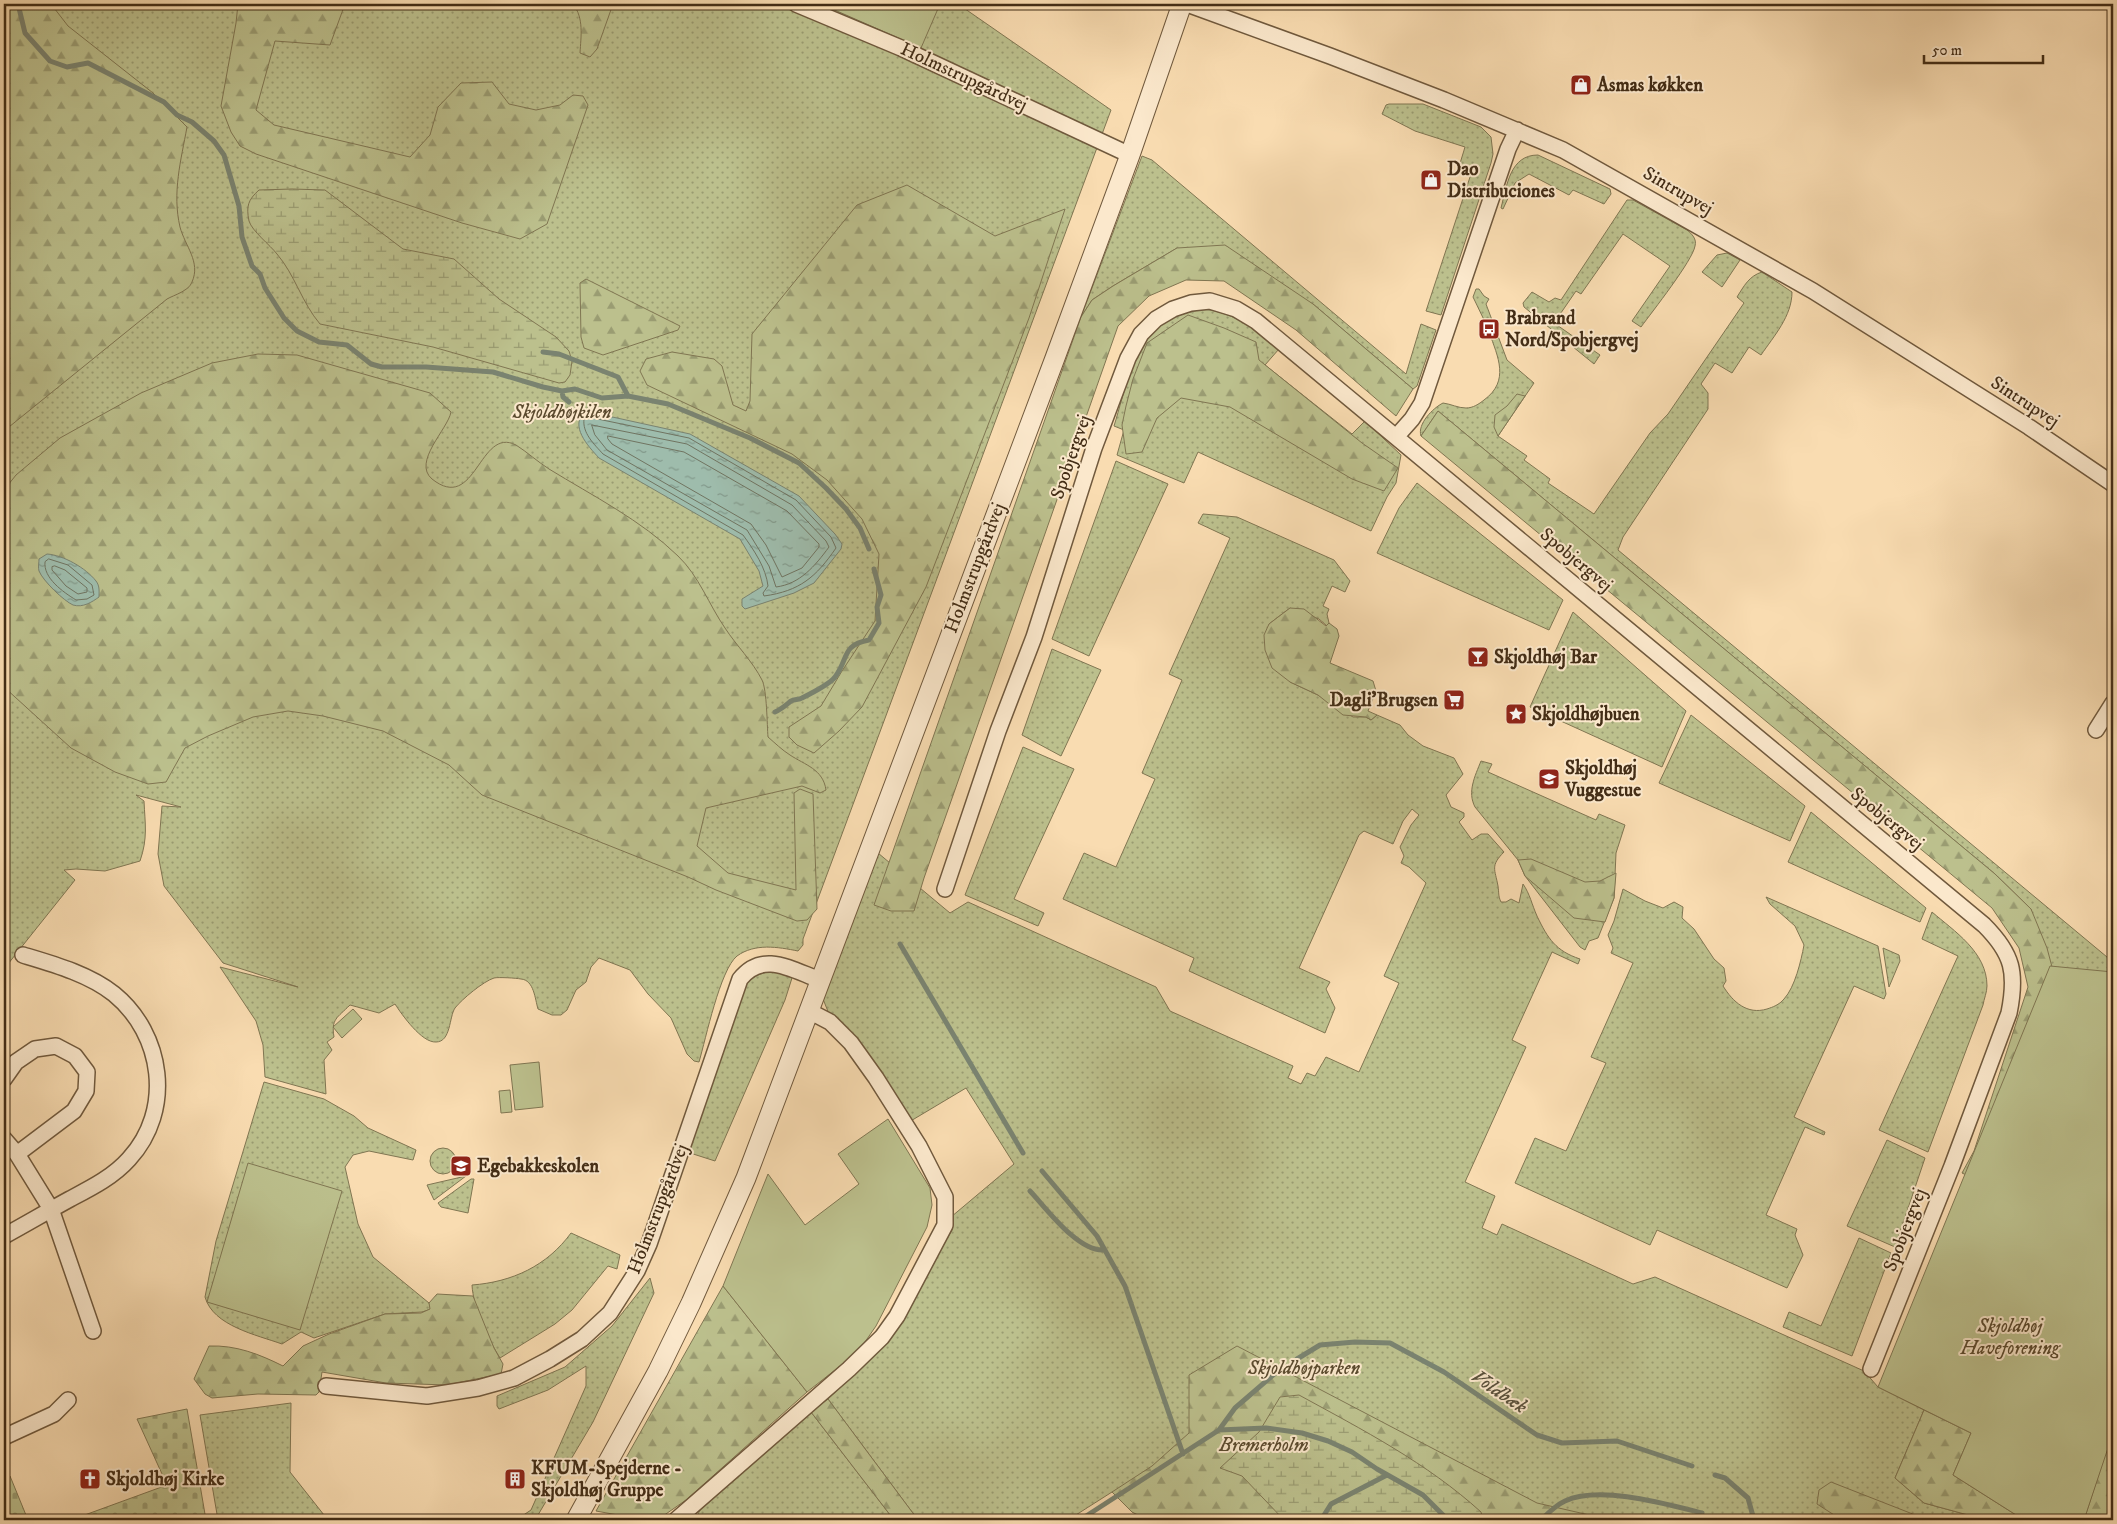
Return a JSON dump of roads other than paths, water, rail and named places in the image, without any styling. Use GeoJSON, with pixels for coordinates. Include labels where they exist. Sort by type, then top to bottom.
{"type":"FeatureCollection","features":[{"type":"Feature","properties":{"kind":"street","name":"Holmstrupgårdvej"},"geometry":{"type":"LineString","coordinates":[[796,4],[901,48],[1130,155]]}},
{"type":"Feature","properties":{"kind":"street","name":"Holmstrupgårdvej"},"geometry":{"type":"LineString","coordinates":[[576,1520],[658,1371],[691,1303],[746,1178],[1130,155],[1182,4]]}},
{"type":"Feature","properties":{"kind":"street","name":"Sintrupvej"},"geometry":{"type":"LineString","coordinates":[[1187,4],[1324,54],[1517,130],[1562,150],[1812,291],[2028,427],[2113,484]]}},
{"type":"Feature","properties":{"kind":"street"},"geometry":{"type":"LineString","coordinates":[[1396,436],[1412,419],[1422,403],[1508,149],[1517,130]]}},
{"type":"Feature","properties":{"kind":"street","name":"Spobjergvej"},"geometry":{"type":"LineString","coordinates":[[945,889],[998,731],[1034,637],[1094,448],[1128,358],[1140,334],[1156,319],[1173,308],[1191,303],[1210,302],[1236,309],[1256,321],[1396,436],[1984,925],[1995,936],[2005,952],[2013,969],[2014,990],[2009,1013],[1952,1166],[1871,1369]]}},
{"type":"Feature","properties":{"kind":"street"},"geometry":{"type":"LineString","coordinates":[[2096,730],[2113,703]]}},
{"type":"Feature","properties":{"kind":"street"},"geometry":{"type":"LineString","coordinates":[[4,1236],[106,1179],[130,1159],[148,1132],[156,1106],[158,1078],[156,1059],[145,1031],[132,1012],[112,992],[85,977],[23,955]]}},
{"type":"Feature","properties":{"kind":"street","name":"Holmstrupgårdvej"},"geometry":{"type":"LineString","coordinates":[[326,1386],[427,1396],[478,1388],[514,1378],[582,1339],[610,1313],[641,1262],[740,979],[754,966],[769,964],[783,966],[820,980]]}},
{"type":"Feature","properties":{"kind":"street"},"geometry":{"type":"LineString","coordinates":[[676,1520],[875,1344],[897,1316],[945,1225],[945,1197],[919,1146],[876,1078],[851,1043],[830,1022],[809,1011]]}},
{"type":"Feature","properties":{"kind":"street"},"geometry":{"type":"LineString","coordinates":[[4,1080],[16,1062],[35,1049],[56,1046],[75,1056],[87,1072],[86,1091],[74,1111],[17,1154]]}},
{"type":"Feature","properties":{"kind":"street"},"geometry":{"type":"LineString","coordinates":[[4,1139],[17,1154],[51,1209],[93,1331]]}},
{"type":"Feature","properties":{"kind":"street"},"geometry":{"type":"LineString","coordinates":[[4,1437],[54,1414],[68,1400]]}},
{"type":"Feature","properties":{"kind":"water"},"geometry":{"type":"Polygon","coordinates":[[[585,411],[690,434],[799,496],[835,534],[842,544],[841,549],[814,583],[794,593],[745,609],[742,606],[742,599],[763,586],[759,571],[740,539],[599,458],[590,448],[579,429],[581,417],[585,411]]]}},
{"type":"Feature","properties":{"kind":"water"},"geometry":{"type":"Polygon","coordinates":[[[47,554],[67,560],[86,571],[97,583],[99,597],[90,603],[80,606],[73,605],[64,599],[49,585],[39,571],[39,559],[47,554]]]}},
{"type":"Feature","properties":{"kind":"waterway"},"geometry":{"type":"LineString","coordinates":[[18,4],[25,33],[50,61],[67,67],[88,63],[164,102],[177,115],[192,122],[214,141],[224,155],[239,206],[242,237],[252,266],[260,274],[265,288],[284,318],[297,331],[319,342],[347,345],[371,364],[382,367],[426,367],[493,372],[562,391],[575,389],[602,398],[628,396],[668,404],[750,438],[799,463],[846,509],[860,528],[869,549]]}},
{"type":"Feature","properties":{"kind":"waterway"},"geometry":{"type":"LineString","coordinates":[[543,352],[559,354],[618,377],[628,396]]}},
{"type":"Feature","properties":{"kind":"waterway"},"geometry":{"type":"LineString","coordinates":[[562,391],[563,397],[569,402]]}},
{"type":"Feature","properties":{"kind":"waterway"},"geometry":{"type":"LineString","coordinates":[[577,411],[580,416]]}},
{"type":"Feature","properties":{"kind":"waterway"},"geometry":{"type":"LineString","coordinates":[[775,712],[791,701],[801,699],[829,683],[835,677],[850,649],[860,642],[869,640],[879,623],[877,607],[881,595],[874,569]]}},
{"type":"Feature","properties":{"kind":"waterway"},"geometry":{"type":"LineString","coordinates":[[900,944],[1023,1153]]}},
{"type":"Feature","properties":{"kind":"waterway"},"geometry":{"type":"LineString","coordinates":[[1042,1171],[1097,1236],[1125,1286],[1183,1454]]}},
{"type":"Feature","properties":{"kind":"waterway"},"geometry":{"type":"LineString","coordinates":[[1030,1191],[1074,1237],[1094,1249],[1104,1250]]}},
{"type":"Feature","properties":{"kind":"waterway","name":"Voldbæk"},"geometry":{"type":"LineString","coordinates":[[1297,1359],[1320,1345],[1355,1342],[1390,1343],[1444,1372],[1537,1435],[1562,1443],[1617,1441],[1692,1466]]}},
{"type":"Feature","properties":{"kind":"waterway","name":"Voldbæk"},"geometry":{"type":"LineString","coordinates":[[1080,1520],[1219,1430],[1235,1408],[1280,1369]]}},
{"type":"Feature","properties":{"kind":"waterway","name":"Voldbæk"},"geometry":{"type":"LineString","coordinates":[[1219,1430],[1266,1428],[1302,1433],[1328,1441],[1352,1452],[1377,1469],[1423,1495],[1448,1520]]}},
{"type":"Feature","properties":{"kind":"waterway"},"geometry":{"type":"LineString","coordinates":[[1321,1520],[1331,1504],[1387,1475]]}},
{"type":"Feature","properties":{"kind":"waterway","name":"Voldbæk"},"geometry":{"type":"LineString","coordinates":[[1715,1475],[1725,1478],[1748,1498],[1754,1520]]}},
{"type":"Feature","properties":{"kind":"waterway"},"geometry":{"type":"LineString","coordinates":[[1541,1520],[1555,1507],[1565,1501],[1596,1495],[1614,1495],[1652,1501],[1702,1513]]}},
{"type":"Feature","properties":{"kind":"place","name":"Asmas køkken"},"geometry":{"type":"Point","coordinates":[1581,85]}},
{"type":"Feature","properties":{"kind":"place","name":"Dao Distribuciones"},"geometry":{"type":"Point","coordinates":[1431,180]}},
{"type":"Feature","properties":{"kind":"place","name":"Brabrand Nord/Spobjergvej"},"geometry":{"type":"Point","coordinates":[1489,329]}},
{"type":"Feature","properties":{"kind":"place","name":"Skjoldhøj Bar"},"geometry":{"type":"Point","coordinates":[1478,657]}},
{"type":"Feature","properties":{"kind":"place","name":"Dagli'Brugsen"},"geometry":{"type":"Point","coordinates":[1454,700]}},
{"type":"Feature","properties":{"kind":"place","name":"Skjoldhøjbuen"},"geometry":{"type":"Point","coordinates":[1516,714]}},
{"type":"Feature","properties":{"kind":"place","name":"Skjoldhøj Vuggestue"},"geometry":{"type":"Point","coordinates":[1549,779]}},
{"type":"Feature","properties":{"kind":"place","name":"Egebakkeskolen"},"geometry":{"type":"Point","coordinates":[461,1166]}},
{"type":"Feature","properties":{"kind":"place","name":"Skjoldhøj Kirke"},"geometry":{"type":"Point","coordinates":[90,1479]}},
{"type":"Feature","properties":{"kind":"place","name":"KFUM-Spejderne - Skjoldhøj Gruppe"},"geometry":{"type":"Point","coordinates":[515,1479]}},
{"type":"Feature","properties":{"kind":"park label","name":"Skjoldhøjkilen"},"geometry":{"type":"Point","coordinates":[562,412]}},
{"type":"Feature","properties":{"kind":"park label","name":"Skjoldhøj Haveforening"},"geometry":{"type":"Point","coordinates":[2010,1337]}},
{"type":"Feature","properties":{"kind":"park label","name":"Skjoldhøjparken"},"geometry":{"type":"Point","coordinates":[1304,1368]}},
{"type":"Feature","properties":{"kind":"park label","name":"Bremerholm"},"geometry":{"type":"Point","coordinates":[1264,1445]}}]}
